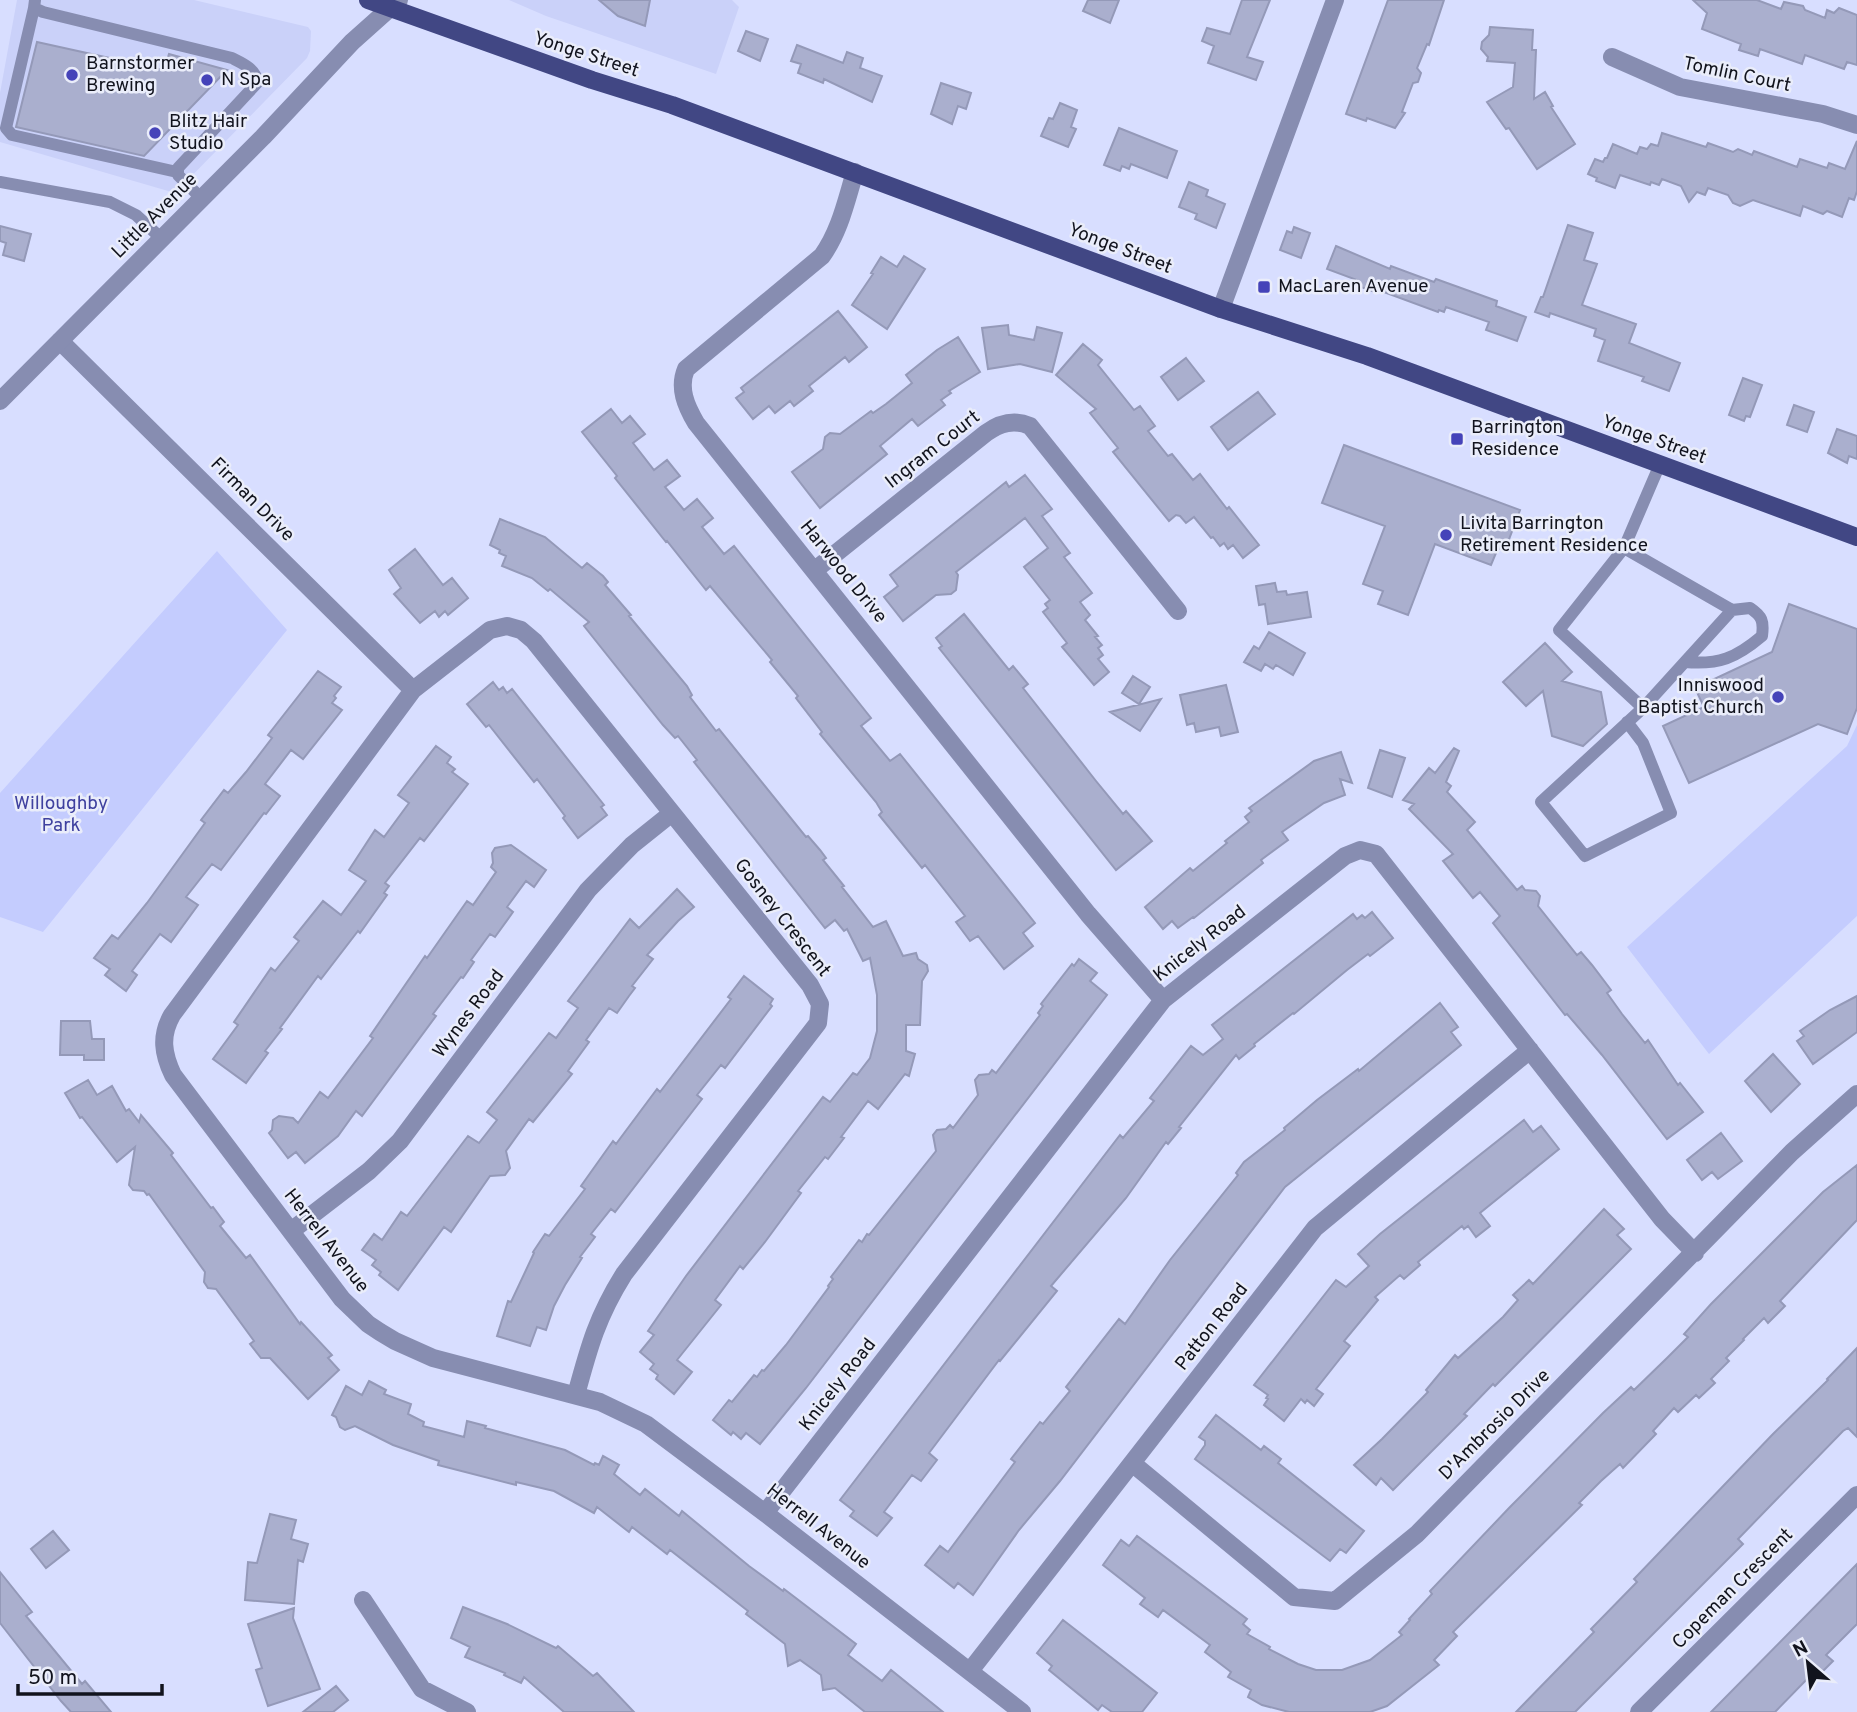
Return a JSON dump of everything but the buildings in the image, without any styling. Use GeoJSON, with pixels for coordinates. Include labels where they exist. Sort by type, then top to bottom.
{"type":"FeatureCollection","features":[{"type":"Feature","properties":{"kind":"main road","name":"Yonge Street"},"geometry":{"type":"LineString","coordinates":[[368,0],[394,4],[592,80],[672,105],[1221,309],[1367,356],[1857,537]]}},
{"type":"Feature","properties":{"kind":"street"},"geometry":{"type":"LineString","coordinates":[[1221,309],[1335,0]]}},
{"type":"Feature","properties":{"kind":"street","name":"Little Avenue"},"geometry":{"type":"LineString","coordinates":[[0,401],[202,199],[352,42],[394,4]]}},
{"type":"Feature","properties":{"kind":"street","name":"Tomlin Court"},"geometry":{"type":"LineString","coordinates":[[1612,57],[1680,87],[1823,114],[1857,124]]}},
{"type":"Feature","properties":{"kind":"street","name":"Harwood Drive"},"geometry":{"type":"LineString","coordinates":[[855,172],[840,222],[822,256],[686,369],[682,377],[683,396],[696,423],[1088,914],[1163,1000]]}},
{"type":"Feature","properties":{"kind":"street","name":"Firman Drive"},"geometry":{"type":"LineString","coordinates":[[60,341],[413,690]]}},
{"type":"Feature","properties":{"kind":"street","name":"Ingram Court"},"geometry":{"type":"LineString","coordinates":[[815,570],[986,433],[1000,425],[1016,422],[1030,426],[1178,611]]}},
{"type":"Feature","properties":{"kind":"street","name":"Gosney Crescent"},"geometry":{"type":"LineString","coordinates":[[413,690],[490,630],[507,626],[521,630],[534,641],[810,985],[820,1004],[818,1023],[624,1274],[595,1327],[576,1395]]}},
{"type":"Feature","properties":{"kind":"street","name":"Herrell Avenue"},"geometry":{"type":"LineString","coordinates":[[413,690],[172,1014],[164,1028],[164,1056],[173,1075],[342,1299],[368,1324],[395,1341],[433,1358],[600,1402],[646,1424],[1022,1712]]}},
{"type":"Feature","properties":{"kind":"street","name":"Wynes Road"},"geometry":{"type":"LineString","coordinates":[[291,1231],[369,1171],[400,1141],[587,890],[632,845],[672,813]]}},
{"type":"Feature","properties":{"kind":"street","name":"Knicely Road"},"geometry":{"type":"LineString","coordinates":[[765,1513],[1163,1000],[1345,856],[1360,850],[1376,854],[1662,1219],[1695,1253]]}},
{"type":"Feature","properties":{"kind":"street","name":"Patton Road"},"geometry":{"type":"LineString","coordinates":[[970,1671],[1315,1228],[1530,1050]]}},
{"type":"Feature","properties":{"kind":"street","name":"D'Ambrosio Drive"},"geometry":{"type":"LineString","coordinates":[[1132,1463],[1294,1597],[1335,1601],[1416,1534],[1792,1152],[1857,1094]]}},
{"type":"Feature","properties":{"kind":"street","name":"Copeman Crescent"},"geometry":{"type":"LineString","coordinates":[[1639,1712],[1857,1495]]}},
{"type":"Feature","properties":{"kind":"street"},"geometry":{"type":"LineString","coordinates":[[363,1600],[422,1689],[467,1712]]}},
{"type":"Feature","properties":{"kind":"lane"},"geometry":{"type":"LineString","coordinates":[[177,172],[258,82],[254,72],[232,58],[43,12],[34,4],[6,128],[12,135],[177,172],[202,199]]}},
{"type":"Feature","properties":{"kind":"lane"},"geometry":{"type":"LineString","coordinates":[[0,182],[110,202],[136,215],[162,239]]}},
{"type":"Feature","properties":{"kind":"lane"},"geometry":{"type":"LineString","coordinates":[[1643,708],[1559,629],[1624,548],[1660,464]]}},
{"type":"Feature","properties":{"kind":"lane"},"geometry":{"type":"LineString","coordinates":[[1624,548],[1732,610],[1750,608],[1759,614],[1763,622],[1762,636],[1746,650],[1711,664],[1685,662]]}},
{"type":"Feature","properties":{"kind":"lane"},"geometry":{"type":"LineString","coordinates":[[1627,722],[1643,743],[1671,813],[1585,856],[1541,802],[1627,722],[1643,708],[1732,610]]}},
{"type":"Feature","properties":{"kind":"shaded area"},"geometry":{"type":"Polygon","coordinates":[[[17,0],[194,0],[308,27],[311,31],[310,51],[307,58],[175,193],[0,142],[0,93],[17,0]]]}},
{"type":"Feature","properties":{"kind":"shaded area"},"geometry":{"type":"Polygon","coordinates":[[[509,0],[732,0],[739,7],[716,74],[546,16],[509,0]]]}},
{"type":"Feature","properties":{"kind":"green space","name":"Willoughby Park"},"geometry":{"type":"Polygon","coordinates":[[[217,551],[287,630],[43,932],[0,917],[0,793],[217,551]]]}},
{"type":"Feature","properties":{"kind":"green space"},"geometry":{"type":"Polygon","coordinates":[[[1857,725],[1857,916],[1709,1054],[1627,947],[1847,746],[1857,725]]]}},
{"type":"Feature","properties":{"kind":"place","name":"Barnstormer Brewing"},"geometry":{"type":"Point","coordinates":[72,75]}},
{"type":"Feature","properties":{"kind":"place","name":"N Spa"},"geometry":{"type":"Point","coordinates":[207,80]}},
{"type":"Feature","properties":{"kind":"place","name":"Blitz Hair Studio"},"geometry":{"type":"Point","coordinates":[155,133]}},
{"type":"Feature","properties":{"kind":"place","name":"MacLaren Avenue"},"geometry":{"type":"Point","coordinates":[1264,287]}},
{"type":"Feature","properties":{"kind":"place","name":"Barrington Residence"},"geometry":{"type":"Point","coordinates":[1457,439]}},
{"type":"Feature","properties":{"kind":"place","name":"Livita Barrington Retirement Residence"},"geometry":{"type":"Point","coordinates":[1446,535]}},
{"type":"Feature","properties":{"kind":"place","name":"Inniswood Baptist Church"},"geometry":{"type":"Point","coordinates":[1778,697]}}]}
